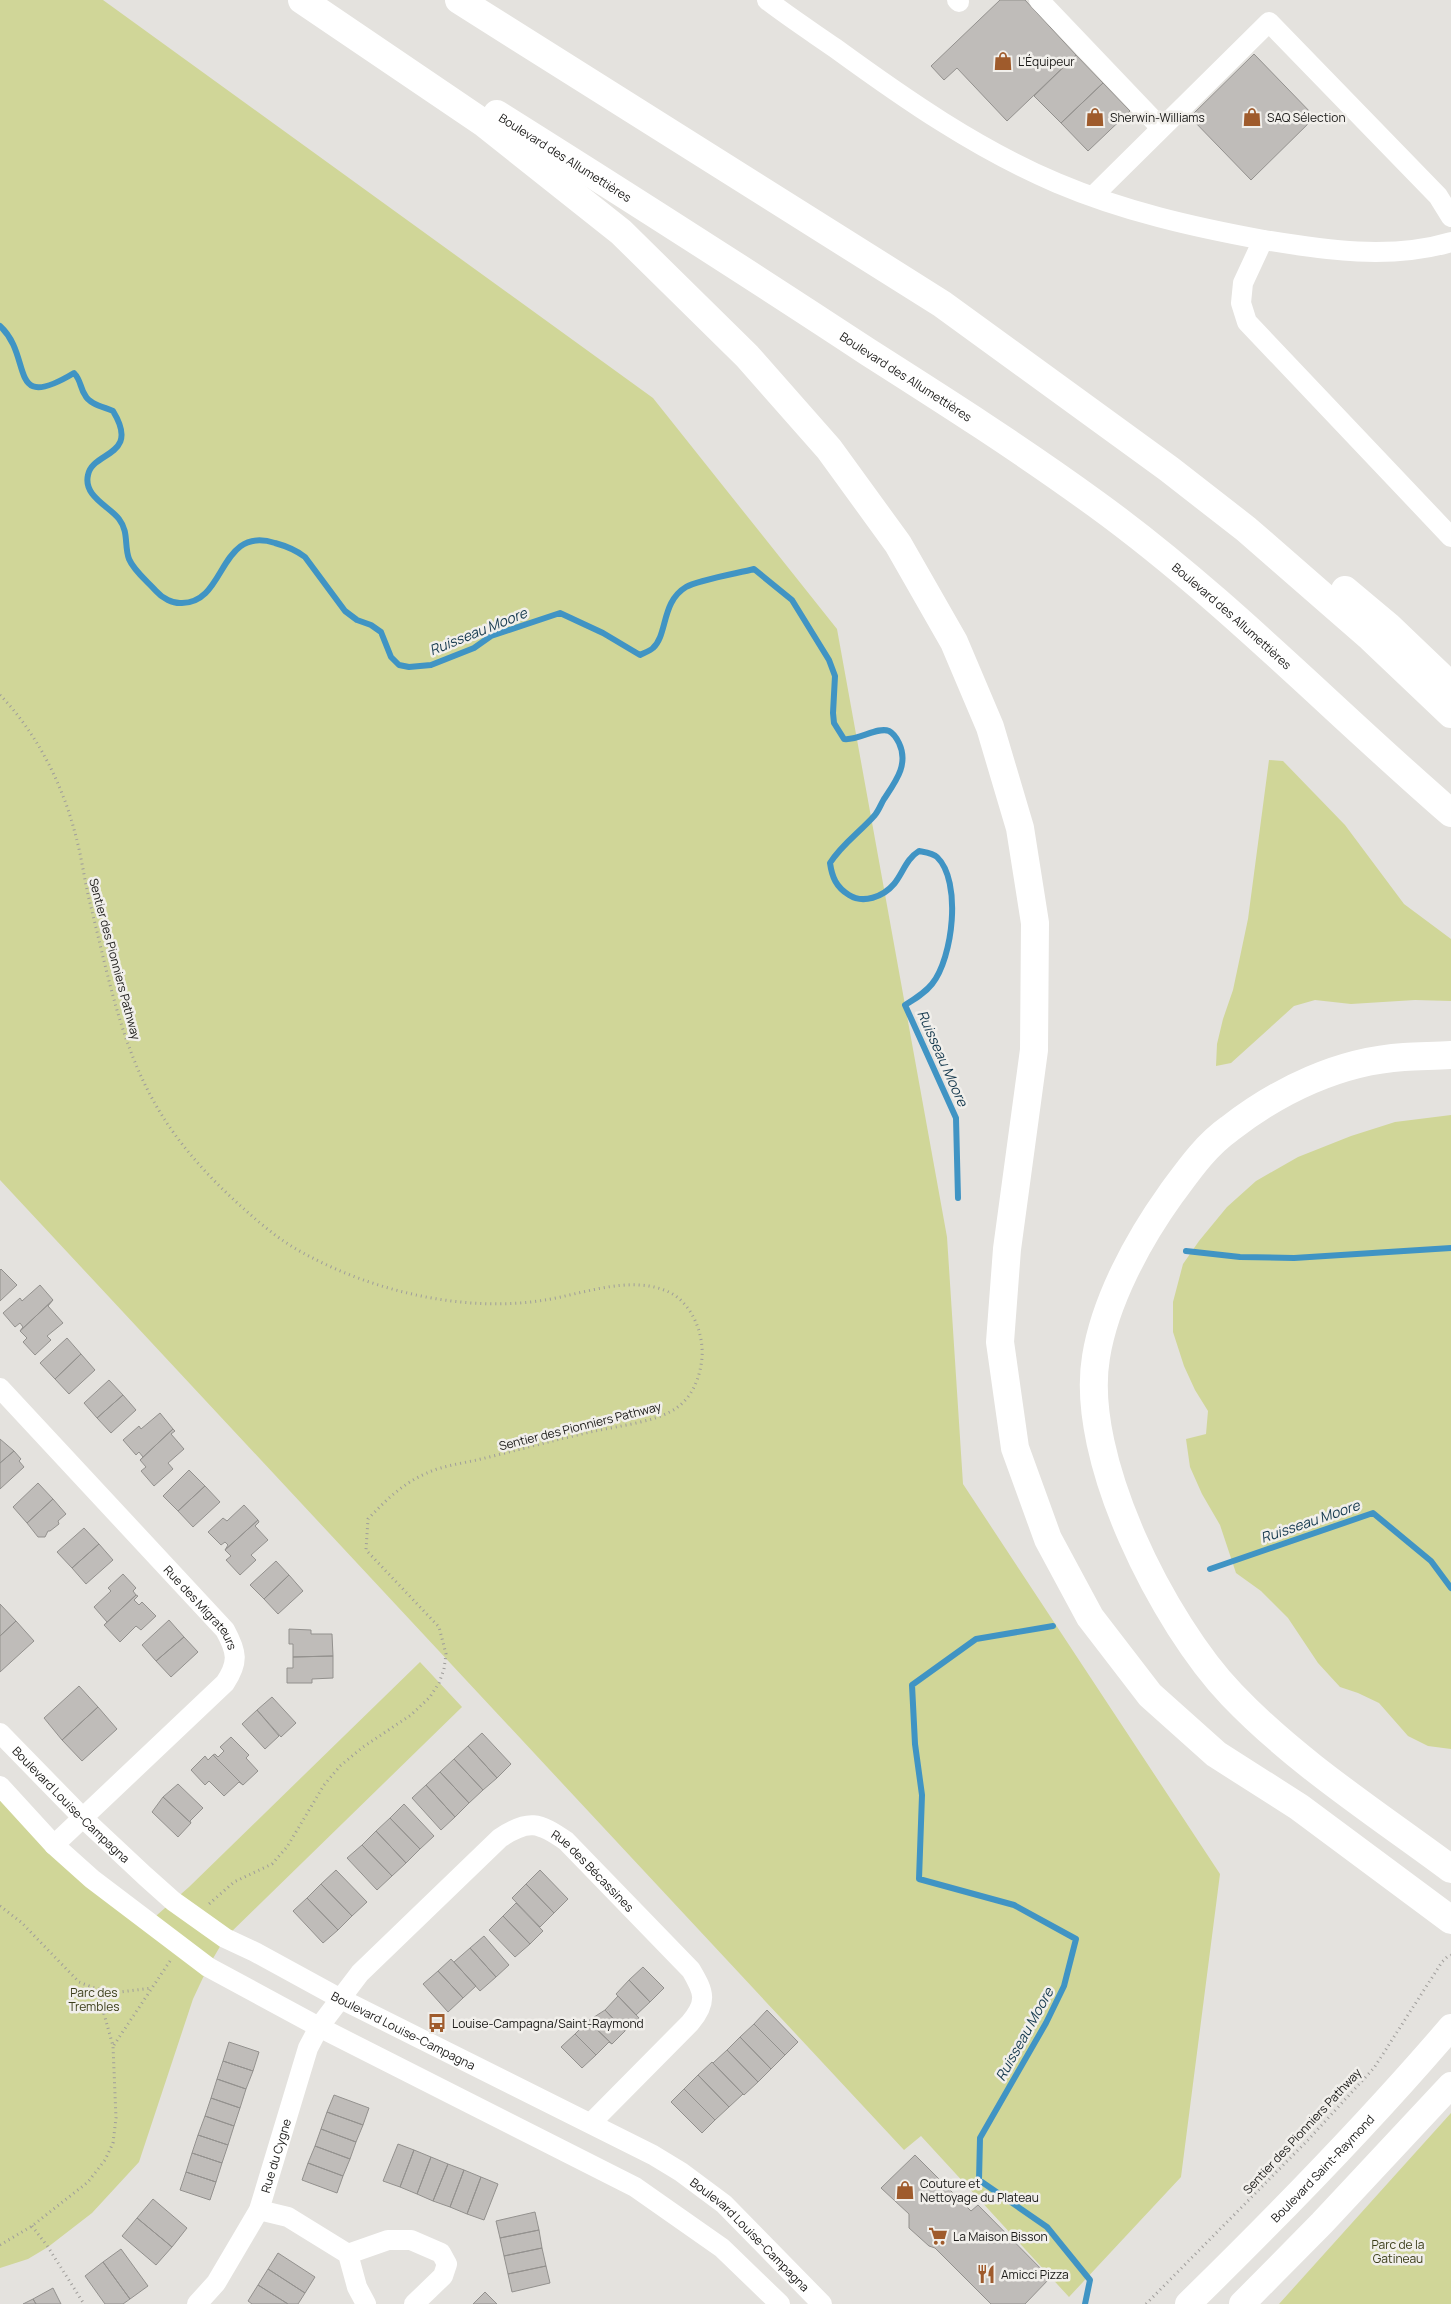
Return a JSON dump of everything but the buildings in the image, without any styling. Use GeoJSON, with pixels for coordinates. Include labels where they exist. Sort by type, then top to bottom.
{"type":"FeatureCollection","features":[{"type":"Feature","properties":{"kind":"highway"},"geometry":{"type":"LineString","coordinates":[[302,0],[485,124],[621,232],[748,356],[829,448],[898,544],[954,642],[990,727],[1020,828],[1034,923],[1034,1050],[1007,1249],[1000,1342],[1015,1448],[1048,1539],[1090,1617],[1150,1695],[1216,1754],[1299,1807],[1451,1920]]}},
{"type":"Feature","properties":{"kind":"highway","name":"Boulevard des Allumettières"},"geometry":{"type":"LineString","coordinates":[[316,0],[696,238],[979,423],[1097,504],[1208,591],[1301,675],[1397,766],[1451,813]]}},
{"type":"Feature","properties":{"kind":"highway"},"geometry":{"type":"LineString","coordinates":[[459,0],[942,304],[1232,499],[1272,529],[1388,626],[1451,686]]}},
{"type":"Feature","properties":{"kind":"highway"},"geometry":{"type":"LineString","coordinates":[[942,304],[1169,469],[1246,529],[1372,638],[1451,714]]}},
{"type":"Feature","properties":{"kind":"highway"},"geometry":{"type":"LineString","coordinates":[[1451,1055],[1402,1057],[1356,1065],[1312,1079],[1272,1100],[1227,1130],[1194,1163],[1142,1238],[1101,1332],[1095,1358],[1093,1384],[1098,1430],[1109,1475],[1127,1522],[1166,1606],[1211,1673],[1265,1727],[1295,1753],[1451,1869]]}},
{"type":"Feature","properties":{"kind":"main road","name":"Boulevard Saint-Raymond"},"geometry":{"type":"LineString","coordinates":[[1188,2304],[1294,2200],[1416,2069],[1451,2027]]}},
{"type":"Feature","properties":{"kind":"main road"},"geometry":{"type":"LineString","coordinates":[[1242,2304],[1322,2223],[1451,2085]]}},
{"type":"Feature","properties":{"kind":"street"},"geometry":{"type":"LineString","coordinates":[[767,0],[879,80],[988,150],[1058,183],[1092,196],[1174,222],[1311,248],[1368,251],[1406,250],[1451,242]]}},
{"type":"Feature","properties":{"kind":"street"},"geometry":{"type":"LineString","coordinates":[[1039,0],[1161,128]]}},
{"type":"Feature","properties":{"kind":"street"},"geometry":{"type":"LineString","coordinates":[[1092,196],[1268,22],[1438,196],[1451,217]]}},
{"type":"Feature","properties":{"kind":"street"},"geometry":{"type":"LineString","coordinates":[[1263,240],[1243,283],[1240,303],[1247,322],[1451,537]]}},
{"type":"Feature","properties":{"kind":"street","name":"Rue des Migrateurs"},"geometry":{"type":"LineString","coordinates":[[0,1388],[225,1630],[233,1645],[236,1659],[232,1672],[225,1683],[54,1845]]}},
{"type":"Feature","properties":{"kind":"street","name":"Boulevard Louise-Campagna"},"geometry":{"type":"LineString","coordinates":[[0,1734],[83,1818],[173,1901],[225,1938],[255,1952],[341,2000],[653,2155],[702,2187],[742,2221],[822,2304]]}},
{"type":"Feature","properties":{"kind":"street"},"geometry":{"type":"LineString","coordinates":[[0,1786],[54,1845],[92,1879],[208,1967],[319,2027],[635,2187],[722,2248],[780,2304]]}},
{"type":"Feature","properties":{"kind":"street","name":"Rue des Bécassines"},"geometry":{"type":"LineString","coordinates":[[341,2000],[360,1973],[500,1838],[516,1827],[532,1823],[549,1829],[566,1840],[691,1970],[703,1995],[700,2010],[690,2023],[591,2123]]}},
{"type":"Feature","properties":{"kind":"street","name":"Rue du Cygne"},"geometry":{"type":"LineString","coordinates":[[197,2304],[216,2283],[259,2210],[308,2048],[319,2027],[341,2000]]}},
{"type":"Feature","properties":{"kind":"street"},"geometry":{"type":"LineString","coordinates":[[259,2210],[288,2217],[348,2254],[357,2287],[366,2304]]}},
{"type":"Feature","properties":{"kind":"street"},"geometry":{"type":"LineString","coordinates":[[348,2254],[388,2240],[411,2240],[441,2252],[447,2264],[443,2276],[414,2304]]}},
{"type":"Feature","properties":{"kind":"path","name":"Sentier des Pionniers Pathway"},"geometry":{"type":"LineString","coordinates":[[0,695],[22,720],[37,743],[64,800],[75,830],[88,894],[127,1041],[151,1098],[171,1130],[196,1161],[252,1217],[302,1253],[334,1268],[408,1293],[436,1300],[494,1304],[545,1300],[622,1286],[645,1285],[666,1290],[680,1299],[690,1311],[698,1325],[701,1339],[702,1357],[694,1388],[684,1402],[671,1412],[428,1472],[393,1493],[368,1519],[366,1550],[439,1627],[446,1654],[444,1669],[439,1683],[430,1697],[411,1715],[363,1747],[340,1766],[324,1785],[287,1846],[272,1864],[234,1882],[209,1903]]}},
{"type":"Feature","properties":{"kind":"path"},"geometry":{"type":"LineString","coordinates":[[0,1906],[21,1922],[79,1982],[97,1989],[120,1992],[152,1988]]}},
{"type":"Feature","properties":{"kind":"path","name":"Sentier des Pionniers Pathway"},"geometry":{"type":"LineString","coordinates":[[1146,2304],[1308,2140],[1374,2068],[1442,1962],[1447,1956],[1451,1955]]}},
{"type":"Feature","properties":{"kind":"path"},"geometry":{"type":"LineString","coordinates":[[113,2046],[171,1959]]}},
{"type":"Feature","properties":{"kind":"path"},"geometry":{"type":"LineString","coordinates":[[0,2245],[32,2226],[88,2182],[105,2160],[113,2143],[116,2118],[113,2046],[97,1989]]}},
{"type":"Feature","properties":{"kind":"path"},"geometry":{"type":"LineString","coordinates":[[32,2226],[48,2247],[84,2304]]}},
{"type":"Feature","properties":{"kind":"green space"},"geometry":{"type":"Polygon","coordinates":[[[0,0],[103,0],[653,398],[837,629],[947,1237],[963,1484],[1220,1874],[1181,2177],[1069,2297],[921,2136],[904,2150],[0,1180],[0,0]]]}},
{"type":"Feature","properties":{"kind":"green space"},"geometry":{"type":"Polygon","coordinates":[[[1269,760],[1283,761],[1345,825],[1404,904],[1451,939],[1451,1001],[1415,1000],[1351,1004],[1315,1000],[1294,1006],[1231,1063],[1216,1066],[1217,1044],[1233,990],[1248,919],[1269,760]]]}},
{"type":"Feature","properties":{"kind":"green space"},"geometry":{"type":"Polygon","coordinates":[[[1451,1115],[1451,1749],[1428,1746],[1408,1736],[1379,1703],[1340,1687],[1318,1663],[1288,1618],[1261,1591],[1236,1573],[1220,1525],[1202,1494],[1190,1467],[1186,1439],[1206,1434],[1208,1411],[1195,1390],[1184,1366],[1173,1332],[1173,1302],[1183,1264],[1227,1207],[1256,1181],[1298,1157],[1351,1136],[1395,1122],[1451,1115]]]}},
{"type":"Feature","properties":{"kind":"green space","name":"Parc des Trembles"},"geometry":{"type":"Polygon","coordinates":[[[420,1662],[462,1707],[225,1938],[208,1967],[193,1999],[139,2162],[92,2213],[48,2247],[28,2259],[0,2268],[0,1786],[149,1922],[189,1887],[420,1662]]]}},
{"type":"Feature","properties":{"kind":"green space","name":"Parc de la Gatineau"},"geometry":{"type":"Polygon","coordinates":[[[1451,2113],[1451,2304],[1279,2304],[1451,2113]]]}},
{"type":"Feature","properties":{"kind":"waterway","name":"Ruisseau Moore"},"geometry":{"type":"LineString","coordinates":[[0,326],[10,339],[24,376],[30,384],[39,387],[53,384],[74,373],[87,398],[93,403],[113,411],[120,426],[121,437],[118,445],[91,467],[87,482],[89,489],[98,500],[115,514],[122,524],[129,559],[134,568],[158,594],[171,601],[182,603],[197,600],[208,591],[232,554],[243,545],[256,540],[275,543],[291,548],[305,557],[345,611],[357,620],[371,625],[381,632],[391,657],[399,665],[409,667],[431,665],[474,648],[491,636],[560,613],[603,633],[640,655],[652,649],[658,642],[672,601],[678,593],[692,584],[754,569],[792,600],[829,660],[835,676],[834,723],[844,739],[855,738],[879,730],[889,731],[899,743],[902,751],[903,758],[900,772],[876,813],[830,863],[835,881],[841,889],[855,898],[866,899],[879,896],[894,884],[911,858],[919,851],[937,857],[945,868],[950,883],[952,920],[945,957],[932,984],[923,993],[905,1005],[956,1118],[958,1198]]}},
{"type":"Feature","properties":{"kind":"waterway","name":"Ruisseau Moore"},"geometry":{"type":"LineString","coordinates":[[1186,1251],[1240,1257],[1294,1258],[1451,1248]]}},
{"type":"Feature","properties":{"kind":"waterway","name":"Ruisseau Moore"},"geometry":{"type":"LineString","coordinates":[[1210,1569],[1373,1513],[1431,1561],[1451,1588]]}},
{"type":"Feature","properties":{"kind":"waterway","name":"Ruisseau Moore"},"geometry":{"type":"LineString","coordinates":[[1053,1626],[976,1639],[912,1685],[915,1744],[922,1795],[919,1879],[1014,1905],[1076,1939],[1064,1986],[1046,2023],[980,2138],[979,2180],[1047,2227],[1090,2280],[1085,2304]]}},
{"type":"Feature","properties":{"kind":"place","name":"L'Équipeur"},"geometry":{"type":"Point","coordinates":[1003,61]}},
{"type":"Feature","properties":{"kind":"place","name":"Sherwin-Williams"},"geometry":{"type":"Point","coordinates":[1095,117]}},
{"type":"Feature","properties":{"kind":"place","name":"SAQ Sélection"},"geometry":{"type":"Point","coordinates":[1252,117]}},
{"type":"Feature","properties":{"kind":"place","name":"Louise-Campagna/Saint-Raymond"},"geometry":{"type":"Point","coordinates":[437,2023]}},
{"type":"Feature","properties":{"kind":"place","name":"Couture et Nettoyage du Plateau"},"geometry":{"type":"Point","coordinates":[905,2190]}},
{"type":"Feature","properties":{"kind":"place","name":"La Maison Bisson"},"geometry":{"type":"Point","coordinates":[938,2236]}},
{"type":"Feature","properties":{"kind":"place","name":"Amicci Pizza"},"geometry":{"type":"Point","coordinates":[986,2274]}}]}
